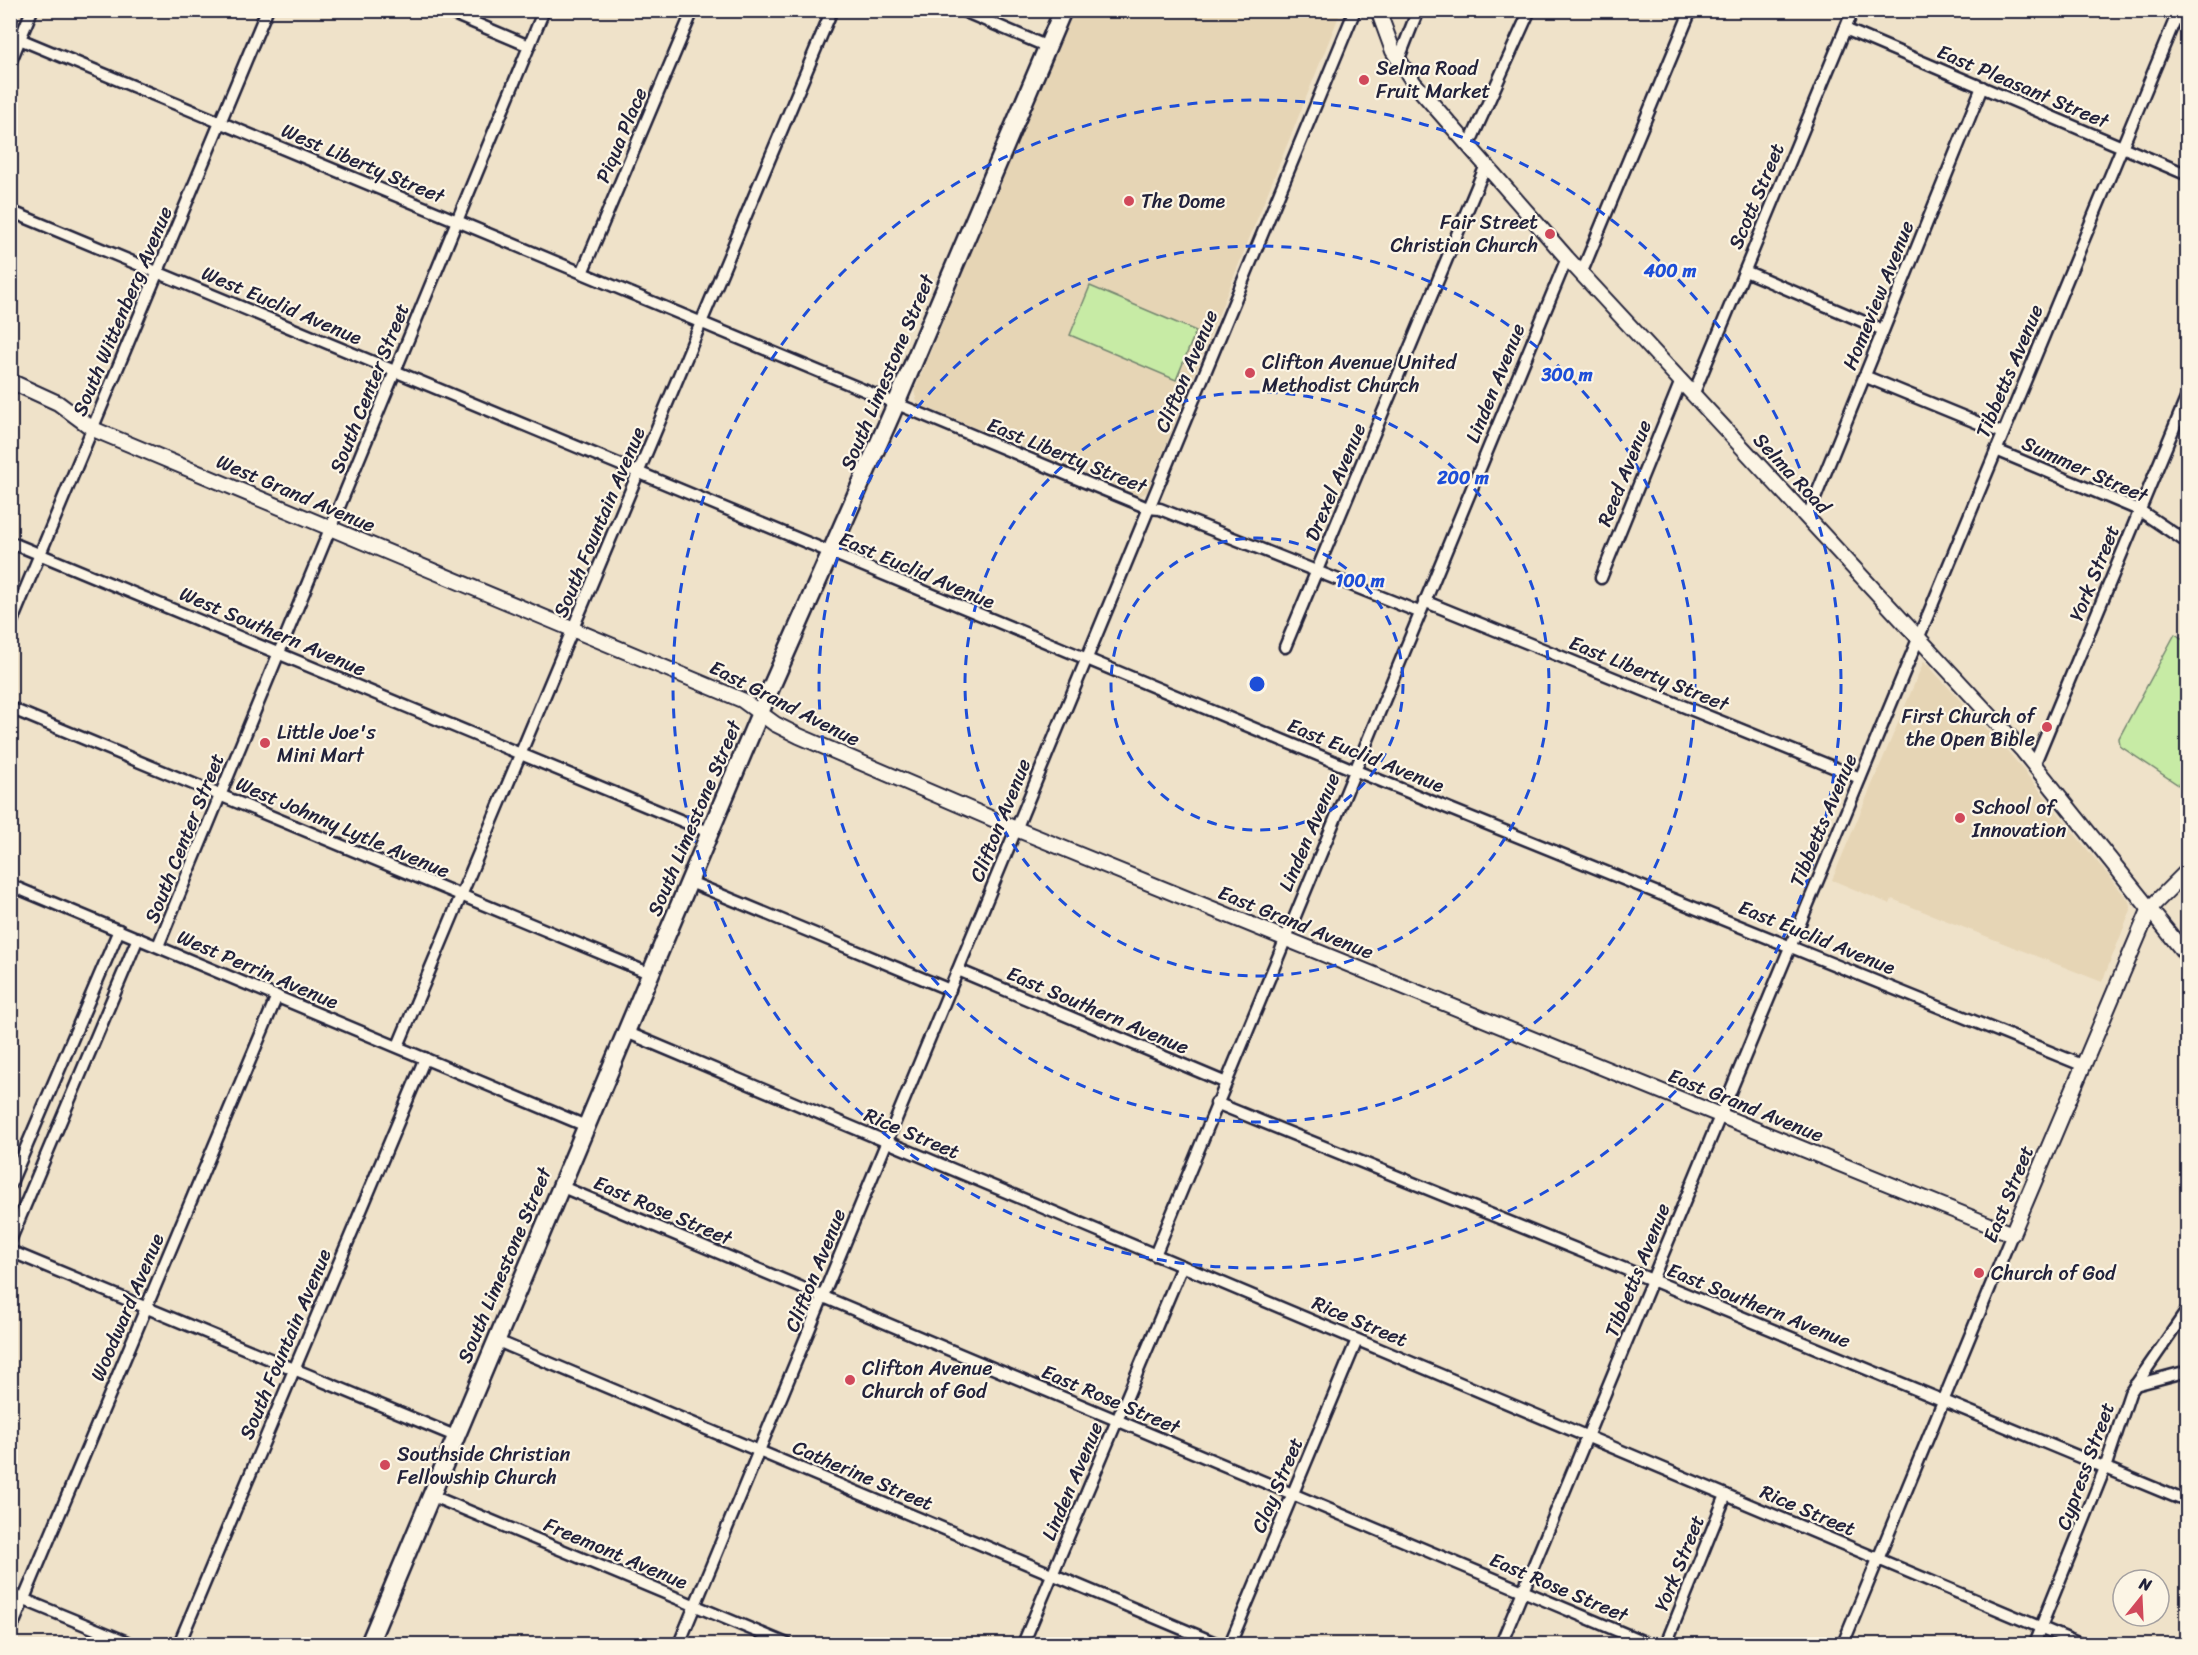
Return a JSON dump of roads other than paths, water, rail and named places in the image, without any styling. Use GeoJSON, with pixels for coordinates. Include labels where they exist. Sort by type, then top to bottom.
{"type":"FeatureCollection","features":[{"type":"Feature","properties":{"kind":"main road","name":"South Limestone Street"},"geometry":{"type":"LineString","coordinates":[[369,1644],[760,714],[896,404],[1063,10]]}},
{"type":"Feature","properties":{"kind":"street"},"geometry":{"type":"LineString","coordinates":[[10,63],[15,37],[32,10]]}},
{"type":"Feature","properties":{"kind":"street","name":"South Wittenberg Avenue"},"geometry":{"type":"LineString","coordinates":[[10,626],[267,10]]}},
{"type":"Feature","properties":{"kind":"street"},"geometry":{"type":"LineString","coordinates":[[444,10],[530,46]]}},
{"type":"Feature","properties":{"kind":"street","name":"South Center Street"},"geometry":{"type":"LineString","coordinates":[[158,946],[544,10]]}},
{"type":"Feature","properties":{"kind":"street","name":"Piqua Place"},"geometry":{"type":"LineString","coordinates":[[582,273],[693,10]]}},
{"type":"Feature","properties":{"kind":"street","name":"South Fountain Avenue"},"geometry":{"type":"LineString","coordinates":[[398,1046],[703,323],[832,10]]}},
{"type":"Feature","properties":{"kind":"street"},"geometry":{"type":"LineString","coordinates":[[961,10],[1048,47]]}},
{"type":"Feature","properties":{"kind":"street","name":"Clifton Avenue"},"geometry":{"type":"LineString","coordinates":[[679,1644],[1355,10]]}},
{"type":"Feature","properties":{"kind":"street","name":"Selma Road"},"geometry":{"type":"LineString","coordinates":[[1378,10],[1398,61],[1414,82],[1581,274],[2034,765],[2187,957]]}},
{"type":"Feature","properties":{"kind":"street"},"geometry":{"type":"LineString","coordinates":[[1398,61],[1418,10]]}},
{"type":"Feature","properties":{"kind":"street"},"geometry":{"type":"LineString","coordinates":[[1469,145],[1530,10]]}},
{"type":"Feature","properties":{"kind":"street"},"geometry":{"type":"LineString","coordinates":[[1581,274],[1691,10]]}},
{"type":"Feature","properties":{"kind":"street","name":"Scott Street"},"geometry":{"type":"LineString","coordinates":[[1694,395],[1853,10]]}},
{"type":"Feature","properties":{"kind":"street","name":"Tibbetts Avenue"},"geometry":{"type":"LineString","coordinates":[[1501,1644],[2179,10]]}},
{"type":"Feature","properties":{"kind":"street","name":"East Pleasant Street"},"geometry":{"type":"LineString","coordinates":[[1845,29],[2187,175]]}},
{"type":"Feature","properties":{"kind":"street","name":"West Liberty Street"},"geometry":{"type":"LineString","coordinates":[[15,37],[703,323]]}},
{"type":"Feature","properties":{"kind":"street","name":"Homeview Avenue"},"geometry":{"type":"LineString","coordinates":[[1807,518],[1982,87]]}},
{"type":"Feature","properties":{"kind":"street","name":"Drexel Avenue"},"geometry":{"type":"LineString","coordinates":[[1285,647],[1486,165]]}},
{"type":"Feature","properties":{"kind":"street","name":"West Euclid Avenue"},"geometry":{"type":"LineString","coordinates":[[10,211],[639,474]]}},
{"type":"Feature","properties":{"kind":"street","name":"Linden Avenue"},"geometry":{"type":"LineString","coordinates":[[1155,1254],[1224,1082],[1567,258]]}},
{"type":"Feature","properties":{"kind":"street"},"geometry":{"type":"LineString","coordinates":[[1744,271],[1883,330]]}},
{"type":"Feature","properties":{"kind":"street","name":"East Liberty Street"},"geometry":{"type":"LineString","coordinates":[[703,323],[1148,508],[1161,508],[1317,572],[1422,607],[1860,778]]}},
{"type":"Feature","properties":{"kind":"street"},"geometry":{"type":"LineString","coordinates":[[1864,376],[2003,433]]}},
{"type":"Feature","properties":{"kind":"street","name":"West Grand Avenue"},"geometry":{"type":"LineString","coordinates":[[10,381],[58,403],[93,429],[573,629]]}},
{"type":"Feature","properties":{"kind":"street","name":"Reed Avenue"},"geometry":{"type":"LineString","coordinates":[[1601,578],[1681,381]]}},
{"type":"Feature","properties":{"kind":"street","name":"York Street"},"geometry":{"type":"LineString","coordinates":[[2034,765],[2187,394]]}},
{"type":"Feature","properties":{"kind":"street","name":"Summer Street"},"geometry":{"type":"LineString","coordinates":[[1996,450],[2139,510],[2187,543]]}},
{"type":"Feature","properties":{"kind":"street","name":"East Euclid Avenue"},"geometry":{"type":"LineString","coordinates":[[639,474],[1354,770],[2082,1065]]}},
{"type":"Feature","properties":{"kind":"street","name":"West Southern Avenue"},"geometry":{"type":"LineString","coordinates":[[10,542],[521,754]]}},
{"type":"Feature","properties":{"kind":"street","name":"East Grand Avenue"},"geometry":{"type":"LineString","coordinates":[[573,629],[742,700],[760,714],[799,736],[1016,829],[2012,1234]]}},
{"type":"Feature","properties":{"kind":"street","name":"West Johnny Lytle Avenue"},"geometry":{"type":"LineString","coordinates":[[10,708],[651,974]]}},
{"type":"Feature","properties":{"kind":"street"},"geometry":{"type":"LineString","coordinates":[[521,754],[711,833]]}},
{"type":"Feature","properties":{"kind":"street","name":"East Street"},"geometry":{"type":"LineString","coordinates":[[1843,1644],[2082,1065],[2150,908],[2187,870]]}},
{"type":"Feature","properties":{"kind":"street"},"geometry":{"type":"LineString","coordinates":[[690,882],[950,990]]}},
{"type":"Feature","properties":{"kind":"street","name":"West Perrin Avenue"},"geometry":{"type":"LineString","coordinates":[[10,885],[586,1126]]}},
{"type":"Feature","properties":{"kind":"street"},"geometry":{"type":"LineString","coordinates":[[10,1185],[119,930]]}},
{"type":"Feature","properties":{"kind":"street"},"geometry":{"type":"LineString","coordinates":[[10,1241],[138,938]]}},
{"type":"Feature","properties":{"kind":"street","name":"East Southern Avenue"},"geometry":{"type":"LineString","coordinates":[[958,970],[1224,1082]]}},
{"type":"Feature","properties":{"kind":"street","name":"Woodward Avenue"},"geometry":{"type":"LineString","coordinates":[[10,1632],[277,996]]}},
{"type":"Feature","properties":{"kind":"street","name":"Rice Street"},"geometry":{"type":"LineString","coordinates":[[626,1032],[2080,1644]]}},
{"type":"Feature","properties":{"kind":"street","name":"South Fountain Avenue"},"geometry":{"type":"LineString","coordinates":[[179,1644],[424,1058]]}},
{"type":"Feature","properties":{"kind":"street","name":"East Southern Avenue"},"geometry":{"type":"LineString","coordinates":[[1216,1103],[1652,1280],[2187,1502]]}},
{"type":"Feature","properties":{"kind":"street","name":"East Rose Street"},"geometry":{"type":"LineString","coordinates":[[560,1186],[1649,1644]]}},
{"type":"Feature","properties":{"kind":"street"},"geometry":{"type":"LineString","coordinates":[[10,1251],[455,1436]]}},
{"type":"Feature","properties":{"kind":"street","name":"Linden Avenue"},"geometry":{"type":"LineString","coordinates":[[1023,1644],[1182,1266]]}},
{"type":"Feature","properties":{"kind":"street","name":"Cypress Street"},"geometry":{"type":"LineString","coordinates":[[2034,1644],[2105,1468],[2135,1385],[2187,1309]]}},
{"type":"Feature","properties":{"kind":"street","name":"Catherine Street"},"geometry":{"type":"LineString","coordinates":[[495,1340],[1218,1644]]}},
{"type":"Feature","properties":{"kind":"street","name":"Clay Street"},"geometry":{"type":"LineString","coordinates":[[1230,1644],[1358,1340]]}},
{"type":"Feature","properties":{"kind":"street"},"geometry":{"type":"LineString","coordinates":[[2135,1385],[2187,1371]]}},
{"type":"Feature","properties":{"kind":"street","name":"Freemont Avenue"},"geometry":{"type":"LineString","coordinates":[[430,1495],[787,1644]]}},
{"type":"Feature","properties":{"kind":"street","name":"York Street"},"geometry":{"type":"LineString","coordinates":[[1666,1644],[1726,1495]]}},
{"type":"Feature","properties":{"kind":"street"},"geometry":{"type":"LineString","coordinates":[[10,1594],[132,1644]]}},
{"type":"Feature","properties":{"kind":"place","name":"Selma Road Fruit Market"},"geometry":{"type":"Point","coordinates":[1364,80]}},
{"type":"Feature","properties":{"kind":"place","name":"The Dome"},"geometry":{"type":"Point","coordinates":[1129,201]}},
{"type":"Feature","properties":{"kind":"place","name":"Fair Street Christian Church"},"geometry":{"type":"Point","coordinates":[1550,234]}},
{"type":"Feature","properties":{"kind":"place","name":"Clifton Avenue United Methodist Church"},"geometry":{"type":"Point","coordinates":[1250,373]}},
{"type":"Feature","properties":{"kind":"place","name":"First Church of the Open Bible"},"geometry":{"type":"Point","coordinates":[2047,727]}},
{"type":"Feature","properties":{"kind":"place","name":"Little Joe's Mini Mart"},"geometry":{"type":"Point","coordinates":[265,743]}},
{"type":"Feature","properties":{"kind":"place","name":"School of Innovation"},"geometry":{"type":"Point","coordinates":[1960,818]}},
{"type":"Feature","properties":{"kind":"place","name":"Church of God"},"geometry":{"type":"Point","coordinates":[1979,1273]}},
{"type":"Feature","properties":{"kind":"place","name":"Clifton Avenue Church of God"},"geometry":{"type":"Point","coordinates":[850,1380]}},
{"type":"Feature","properties":{"kind":"place","name":"Southside Christian Fellowship Church"},"geometry":{"type":"Point","coordinates":[385,1465]}}]}
